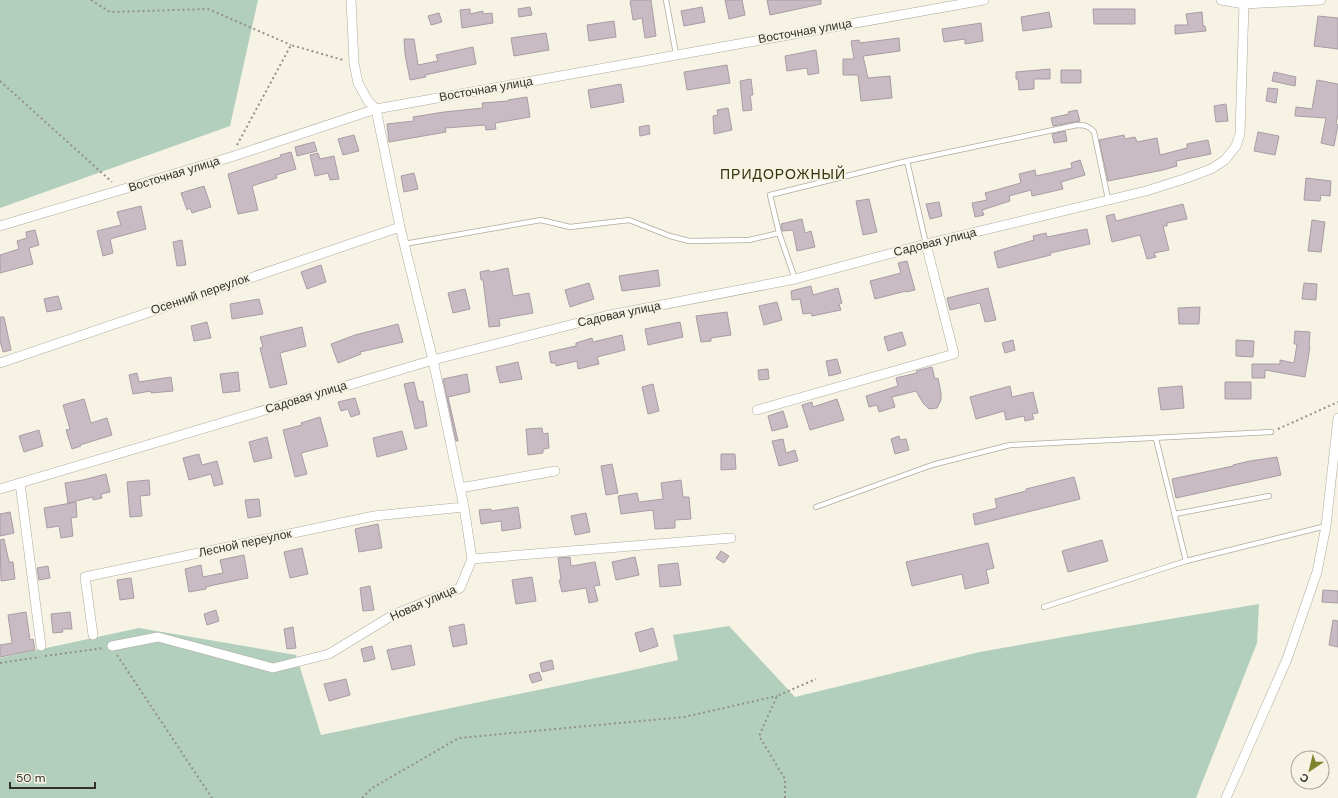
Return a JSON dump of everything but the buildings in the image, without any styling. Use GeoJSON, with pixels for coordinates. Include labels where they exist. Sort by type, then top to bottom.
{"type":"FeatureCollection","features":[{"type":"Feature","properties":{"kind":"street"},"geometry":{"type":"LineString","coordinates":[[351,0],[354,63],[358,83],[368,101],[376,109],[400,227],[433,360],[464,507],[472,559],[731,538]]}},
{"type":"Feature","properties":{"kind":"street","name":"Восточная улица"},"geometry":{"type":"LineString","coordinates":[[0,226],[231,157],[376,109],[984,0]]}},
{"type":"Feature","properties":{"kind":"street"},"geometry":{"type":"LineString","coordinates":[[1221,0],[1244,4],[1321,0]]}},
{"type":"Feature","properties":{"kind":"street","name":"Садовая улица"},"geometry":{"type":"LineString","coordinates":[[0,489],[433,360],[605,316],[795,279],[926,244],[1146,191],[1211,169],[1224,160],[1236,146],[1240,134],[1244,4]]}},
{"type":"Feature","properties":{"kind":"street","name":"Осенний переулок"},"geometry":{"type":"LineString","coordinates":[[0,363],[400,227]]}},
{"type":"Feature","properties":{"kind":"street"},"geometry":{"type":"LineString","coordinates":[[757,410],[954,354],[926,244]]}},
{"type":"Feature","properties":{"kind":"street"},"geometry":{"type":"LineString","coordinates":[[1226,798],[1287,659],[1318,572],[1326,526],[1338,418]]}},
{"type":"Feature","properties":{"kind":"street"},"geometry":{"type":"LineString","coordinates":[[460,488],[555,471]]}},
{"type":"Feature","properties":{"kind":"street"},"geometry":{"type":"LineString","coordinates":[[20,483],[41,646]]}},
{"type":"Feature","properties":{"kind":"street","name":"Лесной переулок"},"geometry":{"type":"LineString","coordinates":[[93,635],[85,577],[374,516],[464,507]]}},
{"type":"Feature","properties":{"kind":"street","name":"Новая улица"},"geometry":{"type":"LineString","coordinates":[[112,646],[158,637],[273,668],[329,654],[393,615],[460,588],[472,559]]}},
{"type":"Feature","properties":{"kind":"lane"},"geometry":{"type":"LineString","coordinates":[[666,0],[676,54]]}},
{"type":"Feature","properties":{"kind":"lane"},"geometry":{"type":"LineString","coordinates":[[795,279],[779,233],[770,196],[907,161],[1077,125],[1083,125],[1089,126],[1094,132],[1108,199]]}},
{"type":"Feature","properties":{"kind":"lane"},"geometry":{"type":"LineString","coordinates":[[907,161],[926,244]]}},
{"type":"Feature","properties":{"kind":"lane"},"geometry":{"type":"LineString","coordinates":[[404,244],[541,220],[570,227],[629,220],[689,242],[749,240],[779,233]]}},
{"type":"Feature","properties":{"kind":"lane"},"geometry":{"type":"LineString","coordinates":[[816,506],[932,465],[1010,445],[1272,432]]}},
{"type":"Feature","properties":{"kind":"lane"},"geometry":{"type":"LineString","coordinates":[[1156,438],[1186,561]]}},
{"type":"Feature","properties":{"kind":"lane"},"geometry":{"type":"LineString","coordinates":[[1175,514],[1269,496]]}},
{"type":"Feature","properties":{"kind":"lane"},"geometry":{"type":"LineString","coordinates":[[1044,607],[1186,561],[1326,526]]}},
{"type":"Feature","properties":{"kind":"path"},"geometry":{"type":"LineString","coordinates":[[91,0],[110,12],[208,9],[291,46],[354,63]]}},
{"type":"Feature","properties":{"kind":"path"},"geometry":{"type":"LineString","coordinates":[[231,157],[291,46]]}},
{"type":"Feature","properties":{"kind":"path"},"geometry":{"type":"LineString","coordinates":[[0,81],[121,190]]}},
{"type":"Feature","properties":{"kind":"path"},"geometry":{"type":"LineString","coordinates":[[1272,432],[1338,402]]}},
{"type":"Feature","properties":{"kind":"path"},"geometry":{"type":"LineString","coordinates":[[0,663],[112,646],[212,798]]}},
{"type":"Feature","properties":{"kind":"path"},"geometry":{"type":"LineString","coordinates":[[362,798],[372,788],[459,738],[684,717],[777,696],[816,679]]}},
{"type":"Feature","properties":{"kind":"path"},"geometry":{"type":"LineString","coordinates":[[777,696],[759,736],[785,779],[785,798]]}},
{"type":"Feature","properties":{"kind":"green space"},"geometry":{"type":"Polygon","coordinates":[[[0,0],[258,0],[230,126],[0,208],[0,0]]]}},
{"type":"Feature","properties":{"kind":"green space"},"geometry":{"type":"Polygon","coordinates":[[[1259,604],[1257,643],[1196,798],[0,798],[0,658],[139,628],[296,655],[321,735],[678,660],[673,635],[729,626],[795,697],[980,652],[1259,604]]]}},
{"type":"Feature","properties":{"kind":"district","name":"ПРИДОРОЖНЫЙ"},"geometry":{"type":"Point","coordinates":[783,174]}}]}
